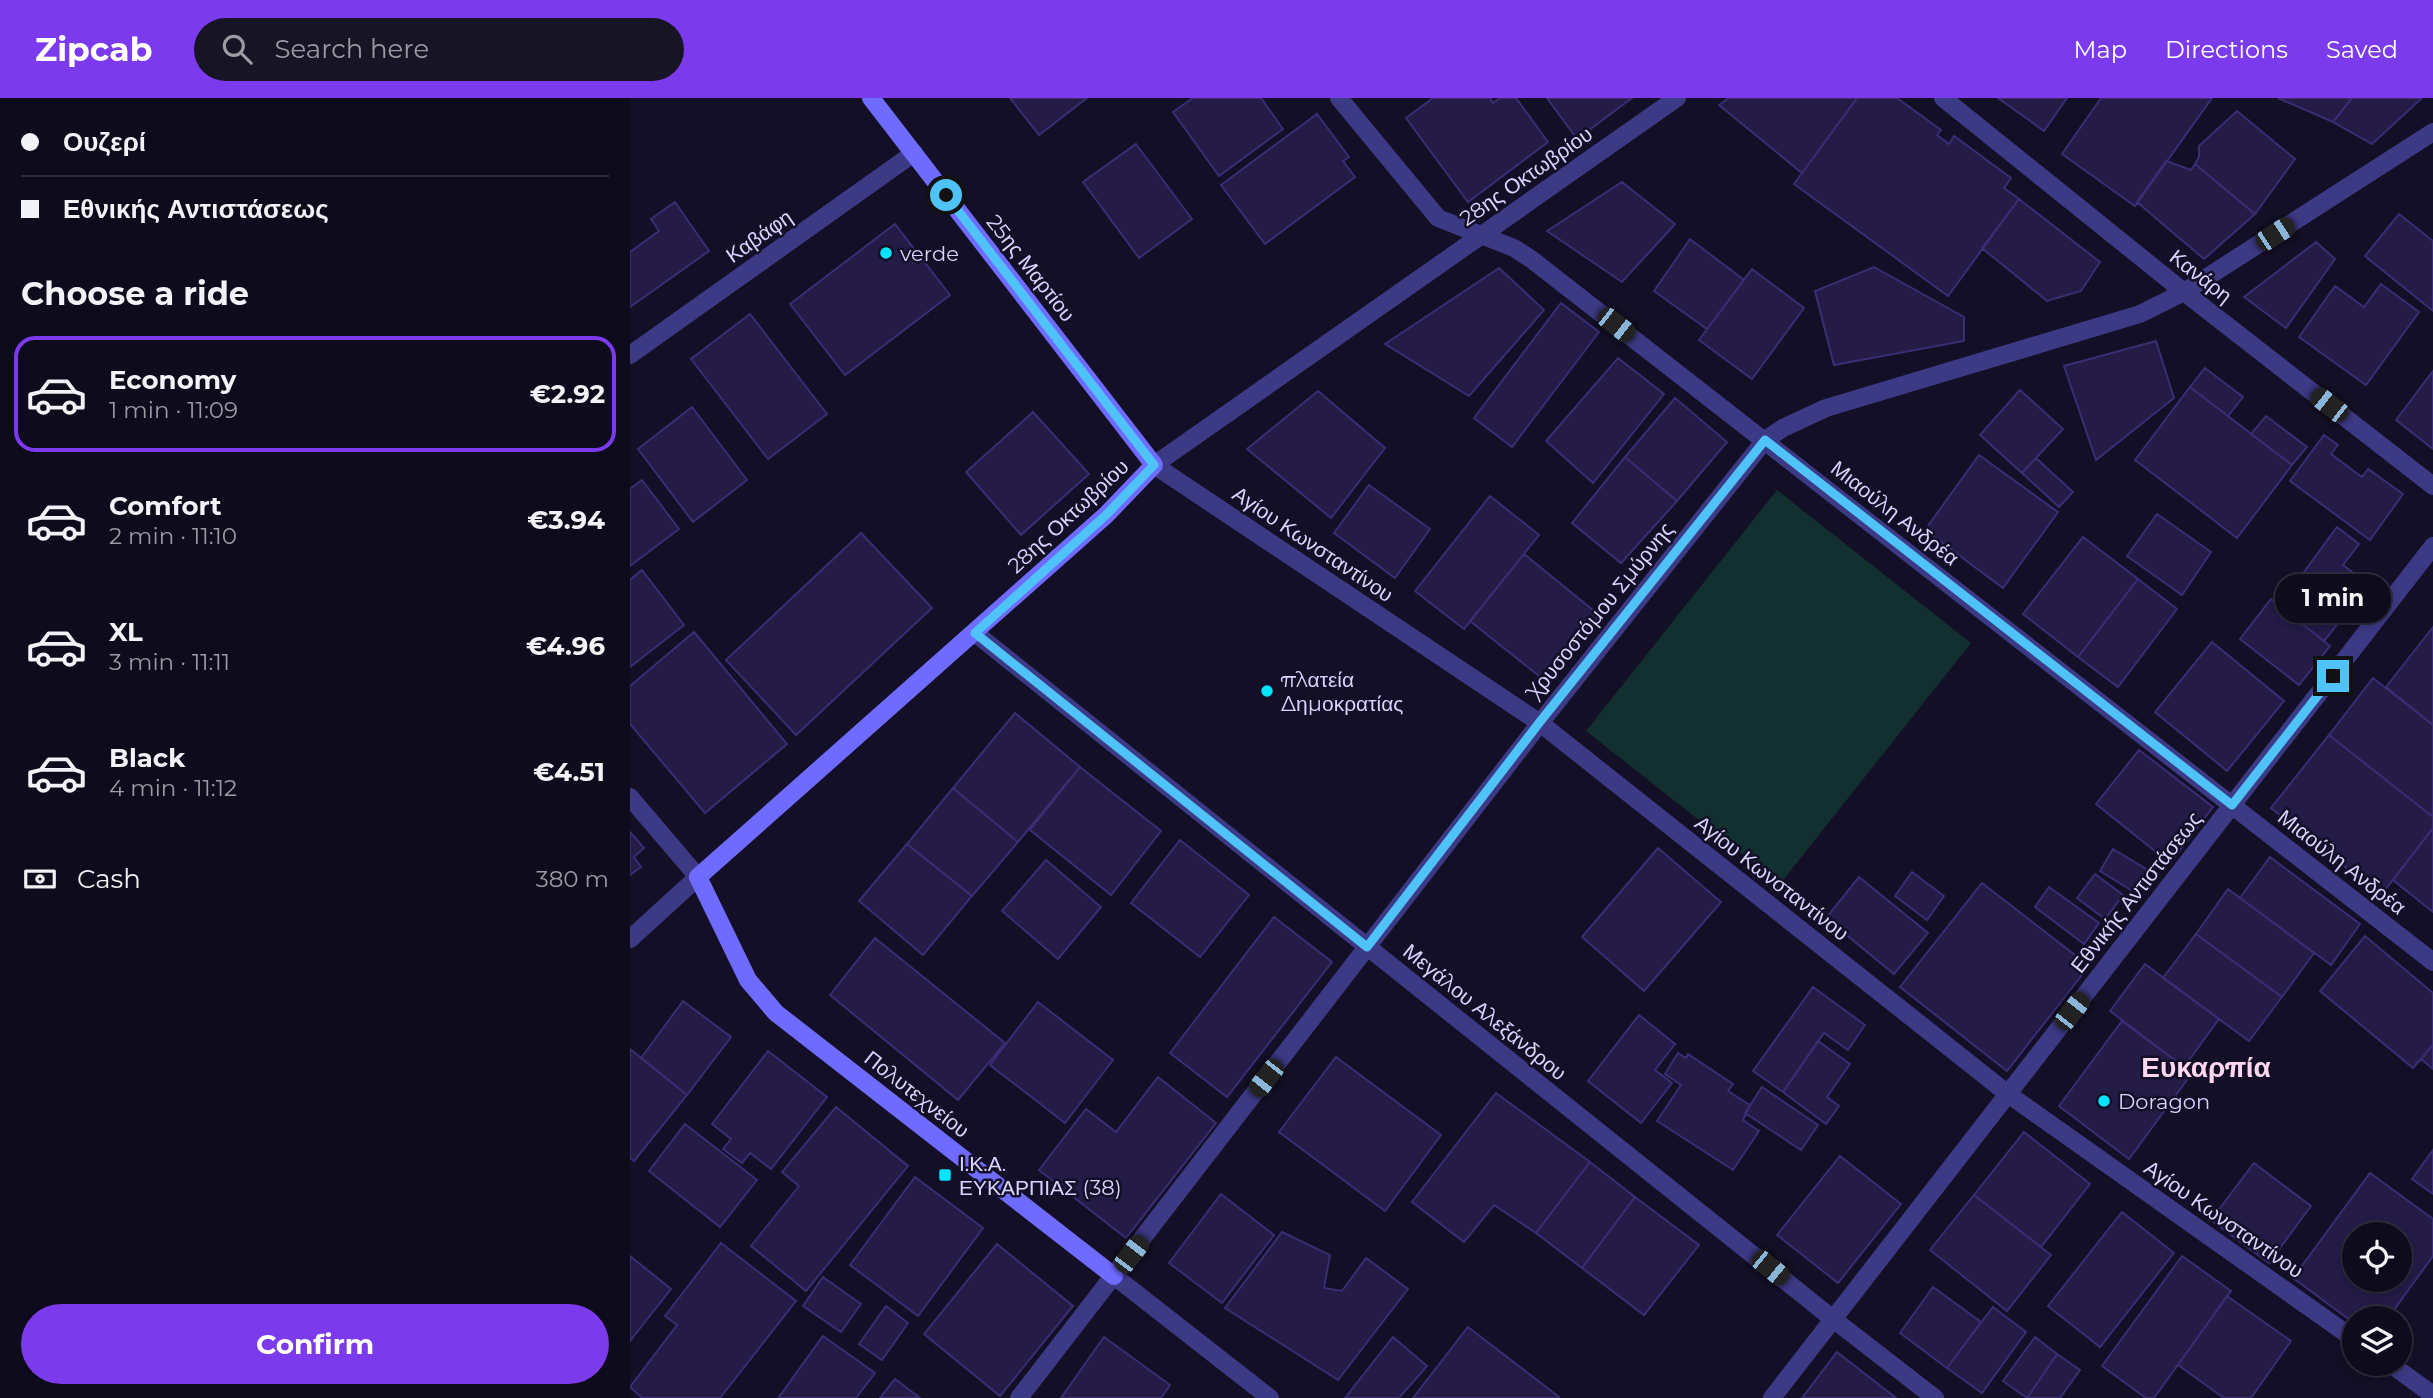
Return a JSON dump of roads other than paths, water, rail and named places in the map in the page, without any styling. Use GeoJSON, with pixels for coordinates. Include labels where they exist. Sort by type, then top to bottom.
{"type":"FeatureCollection","features":[{"type":"Feature","properties":{"kind":"main road","name":"25ης Μαρτίου"},"geometry":{"type":"LineString","coordinates":[[871,98],[1154,465]]}},
{"type":"Feature","properties":{"kind":"main road","name":"28ης Οκτωβρίου"},"geometry":{"type":"LineString","coordinates":[[698,877],[1106,515],[1154,465]]}},
{"type":"Feature","properties":{"kind":"main road","name":"Πολυτεχνείου"},"geometry":{"type":"LineString","coordinates":[[698,877],[748,980],[776,1013],[1114,1276]]}},
{"type":"Feature","properties":{"kind":"street","name":"Μιαούλη Ανδρέα"},"geometry":{"type":"LineString","coordinates":[[1339,98],[1438,218],[1514,248],[1531,259],[2433,962]]}},
{"type":"Feature","properties":{"kind":"street","name":"28ης Οκτωβρίου"},"geometry":{"type":"LineString","coordinates":[[1154,465],[1677,98]]}},
{"type":"Feature","properties":{"kind":"street","name":"Κανάρη"},"geometry":{"type":"LineString","coordinates":[[1943,98],[2184,292],[2433,486]]}},
{"type":"Feature","properties":{"kind":"street","name":"Χρυσοστόμου Σμύρνης"},"geometry":{"type":"LineString","coordinates":[[1019,1398],[1539,723],[1765,440],[1783,428],[1826,408],[2119,323],[2184,292],[2433,132]]}},
{"type":"Feature","properties":{"kind":"street","name":"Καβάφη"},"geometry":{"type":"LineString","coordinates":[[630,355],[914,153]]}},
{"type":"Feature","properties":{"kind":"street","name":"Αγίου Κωνσταντίνου"},"geometry":{"type":"LineString","coordinates":[[1154,465],[1539,723],[2008,1094],[2342,1331]]}},
{"type":"Feature","properties":{"kind":"street","name":"Εθνικής Αντιστάσεως"},"geometry":{"type":"LineString","coordinates":[[1772,1398],[2433,547]]}},
{"type":"Feature","properties":{"kind":"street","name":"Μεγάλου Αλεξάνδρου"},"geometry":{"type":"LineString","coordinates":[[975,633],[1935,1398]]}},
{"type":"Feature","properties":{"kind":"street","name":"Πολυτεχνείου"},"geometry":{"type":"LineString","coordinates":[[630,797],[698,877]]}},
{"type":"Feature","properties":{"kind":"street","name":"28ης Οκτωβρίου"},"geometry":{"type":"LineString","coordinates":[[630,939],[698,877]]}},
{"type":"Feature","properties":{"kind":"street","name":"Πολυτεχνείου"},"geometry":{"type":"LineString","coordinates":[[1114,1276],[1270,1398]]}},
{"type":"Feature","properties":{"kind":"street"},"geometry":{"type":"LineString","coordinates":[[2407,1376],[2433,1395]]}},
{"type":"Feature","properties":{"kind":"place","name":"verde"},"geometry":{"type":"Point","coordinates":[886,253]}},
{"type":"Feature","properties":{"kind":"place","name":"πλατεία Δημοκρατίας"},"geometry":{"type":"Point","coordinates":[1267,691]}},
{"type":"Feature","properties":{"kind":"place","name":"Doragon"},"geometry":{"type":"Point","coordinates":[2104,1101]}},
{"type":"Feature","properties":{"kind":"place","name":"Ι.Κ.Α. ΕΥΚΑΡΠΙΑΣ (38)"},"geometry":{"type":"Point","coordinates":[945,1175]}},
{"type":"Feature","properties":{"kind":"district","name":"Ευκαρπία"},"geometry":{"type":"Point","coordinates":[2206,1067]}}]}
